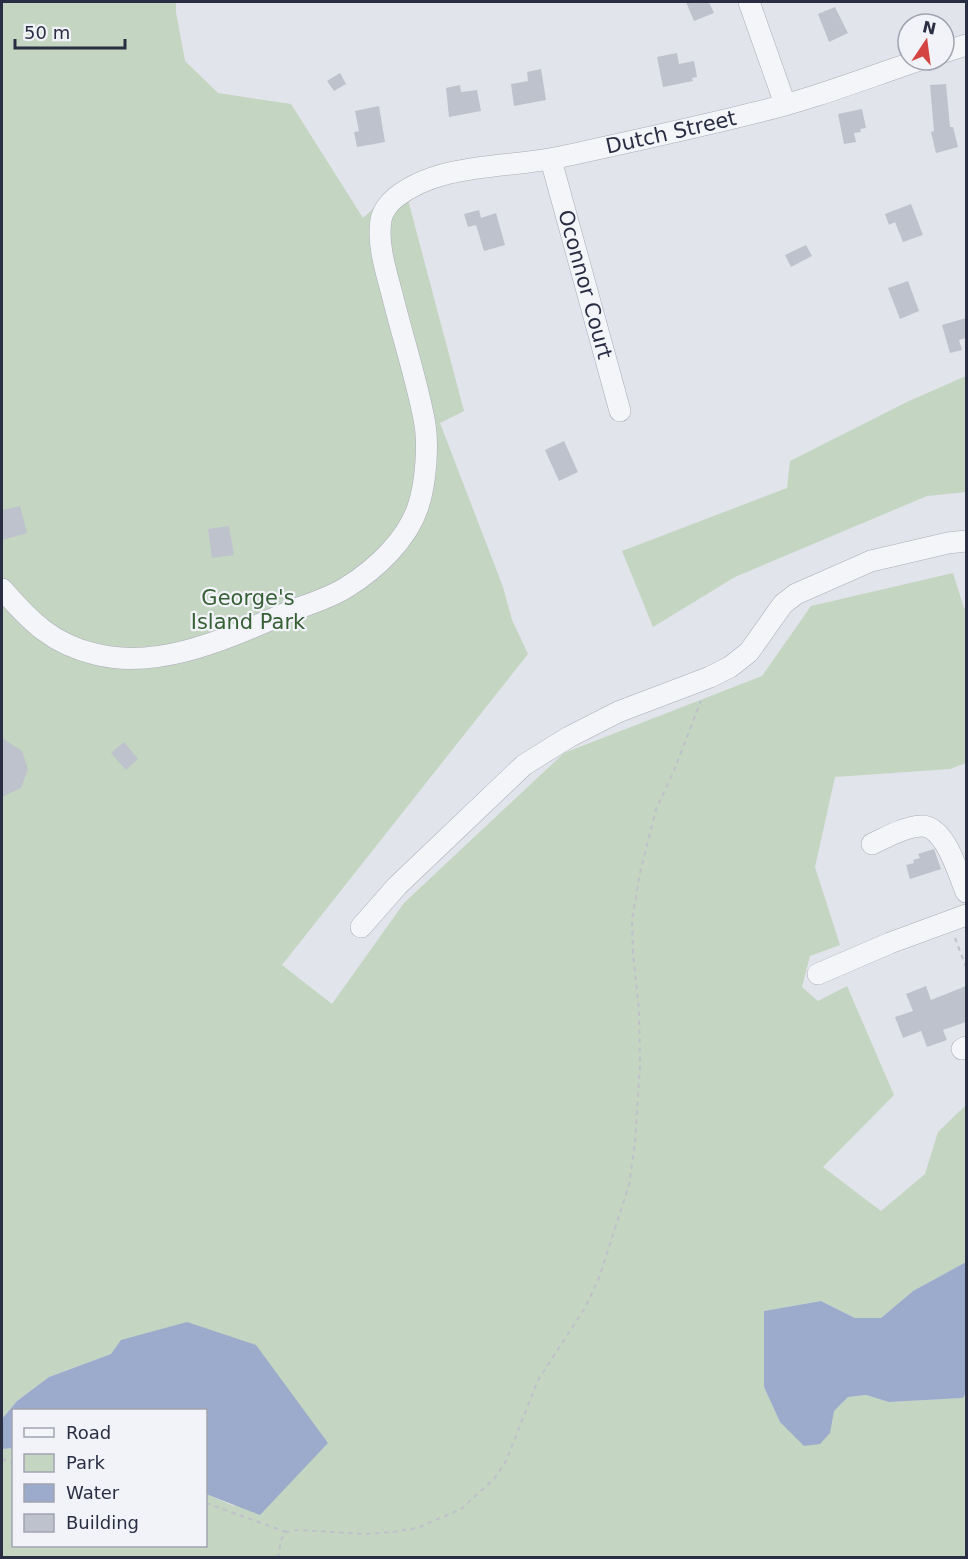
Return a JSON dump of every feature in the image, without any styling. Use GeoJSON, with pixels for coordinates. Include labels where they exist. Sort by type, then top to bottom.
{"type":"FeatureCollection","features":[{"type":"Feature","properties":{"kind":"street"},"geometry":{"type":"LineString","coordinates":[[748,2],[785,104]]}},
{"type":"Feature","properties":{"kind":"street","name":"Dutch Street"},"geometry":{"type":"LineString","coordinates":[[2,590],[30,622],[63,643],[96,655],[128,658],[171,654],[216,642],[344,589],[376,566],[402,536],[417,510],[425,480],[425,422],[387,277],[380,236],[381,215],[392,200],[418,183],[436,177],[504,164],[551,160],[760,112],[896,68]]}},
{"type":"Feature","properties":{"kind":"street","name":"Oconnor Court"},"geometry":{"type":"LineString","coordinates":[[551,160],[620,411]]}},
{"type":"Feature","properties":{"kind":"street"},"geometry":{"type":"LineString","coordinates":[[361,927],[397,886],[525,765],[569,737],[618,712],[710,677],[730,667],[749,652],[783,604],[796,594],[871,561],[948,543],[966,542]]}},
{"type":"Feature","properties":{"kind":"street"},"geometry":{"type":"LineString","coordinates":[[872,844],[909,828],[924,826],[936,831],[944,841],[966,892]]}},
{"type":"Feature","properties":{"kind":"street"},"geometry":{"type":"LineString","coordinates":[[818,974],[890,943],[963,924]]}},
{"type":"Feature","properties":{"kind":"path"},"geometry":{"type":"LineString","coordinates":[[207,1503],[286,1533],[298,1530],[367,1534],[393,1532],[417,1528],[461,1509],[495,1478],[506,1461],[538,1380],[585,1308],[599,1278],[629,1185],[640,1064],[639,1010],[632,920],[640,873],[656,809],[673,773],[710,677]]}},
{"type":"Feature","properties":{"kind":"path"},"geometry":{"type":"LineString","coordinates":[[963,924],[953,935],[966,967]]}},
{"type":"Feature","properties":{"kind":"path"},"geometry":{"type":"LineString","coordinates":[[278,1557],[281,1540],[286,1533]]}},
{"type":"Feature","properties":{"kind":"green space","name":"George's Island Park"},"geometry":{"type":"Polygon","coordinates":[[[2,2],[176,2],[185,61],[218,93],[291,104],[363,218],[403,181],[464,411],[440,423],[503,587],[512,620],[528,654],[282,965],[332,1004],[404,903],[564,753],[762,676],[811,606],[953,573],[966,609],[966,763],[950,769],[835,777],[815,867],[840,945],[810,956],[802,987],[818,1001],[847,986],[894,1095],[823,1167],[881,1211],[925,1174],[938,1132],[966,1105],[966,1262],[913,1291],[881,1318],[855,1318],[821,1301],[764,1311],[764,1387],[780,1422],[834,1411],[848,1397],[866,1395],[889,1402],[963,1398],[966,1393],[966,1557],[2,1557],[2,1449],[12,1448],[12,1547],[207,1547],[207,1494],[234,1506],[328,1443],[111,1354],[49,1377],[17,1401],[2,1419],[2,2]]]}},
{"type":"Feature","properties":{"kind":"green space"},"geometry":{"type":"Polygon","coordinates":[[[966,376],[966,492],[927,496],[735,577],[653,627],[622,551],[787,488],[790,461],[909,401],[966,376]]]}},
{"type":"Feature","properties":{"kind":"water"},"geometry":{"type":"Polygon","coordinates":[[[966,1262],[966,1393],[963,1398],[889,1402],[866,1395],[848,1397],[834,1411],[830,1433],[820,1444],[804,1446],[780,1422],[764,1387],[764,1311],[821,1301],[855,1318],[881,1318],[913,1291],[966,1262]]]}},
{"type":"Feature","properties":{"kind":"water"},"geometry":{"type":"Polygon","coordinates":[[[187,1322],[256,1345],[328,1443],[260,1515],[207,1494],[207,1409],[12,1409],[12,1448],[2,1449],[2,1419],[17,1401],[49,1377],[111,1354],[121,1340],[187,1322]]]}},
{"type":"Feature","properties":{"kind":"building"},"geometry":{"type":"Polygon","coordinates":[[[686,2],[709,2],[714,13],[694,21],[686,2]]]}},
{"type":"Feature","properties":{"kind":"building"},"geometry":{"type":"Polygon","coordinates":[[[835,7],[848,33],[829,42],[818,14],[835,7]]]}},
{"type":"Feature","properties":{"kind":"building"},"geometry":{"type":"Polygon","coordinates":[[[677,53],[679,64],[694,61],[697,77],[692,78],[693,81],[663,87],[657,57],[677,53]]]}},
{"type":"Feature","properties":{"kind":"building"},"geometry":{"type":"Polygon","coordinates":[[[541,69],[546,100],[514,106],[511,84],[528,81],[527,72],[541,69]]]}},
{"type":"Feature","properties":{"kind":"building"},"geometry":{"type":"Polygon","coordinates":[[[340,73],[346,84],[334,91],[327,81],[340,73]]]}},
{"type":"Feature","properties":{"kind":"building"},"geometry":{"type":"Polygon","coordinates":[[[946,84],[950,127],[953,127],[958,147],[936,153],[931,132],[934,131],[930,85],[946,84]]]}},
{"type":"Feature","properties":{"kind":"building"},"geometry":{"type":"Polygon","coordinates":[[[460,85],[461,92],[477,90],[481,111],[449,117],[446,88],[460,85]]]}},
{"type":"Feature","properties":{"kind":"building"},"geometry":{"type":"Polygon","coordinates":[[[379,106],[385,142],[357,147],[354,132],[359,131],[355,111],[379,106]]]}},
{"type":"Feature","properties":{"kind":"building"},"geometry":{"type":"Polygon","coordinates":[[[862,109],[866,128],[854,133],[856,142],[844,144],[838,114],[862,109]]]}},
{"type":"Feature","properties":{"kind":"building"},"geometry":{"type":"Polygon","coordinates":[[[911,204],[923,235],[903,242],[895,222],[889,225],[885,214],[911,204]]]}},
{"type":"Feature","properties":{"kind":"building"},"geometry":{"type":"Polygon","coordinates":[[[479,210],[481,218],[496,213],[505,245],[484,251],[476,225],[468,227],[464,214],[479,210]]]}},
{"type":"Feature","properties":{"kind":"building"},"geometry":{"type":"Polygon","coordinates":[[[806,245],[812,256],[791,267],[785,255],[806,245]]]}},
{"type":"Feature","properties":{"kind":"building"},"geometry":{"type":"Polygon","coordinates":[[[908,281],[919,311],[900,319],[888,288],[908,281]]]}},
{"type":"Feature","properties":{"kind":"building"},"geometry":{"type":"Polygon","coordinates":[[[966,318],[966,338],[959,340],[962,350],[950,353],[942,325],[966,318]]]}},
{"type":"Feature","properties":{"kind":"building"},"geometry":{"type":"Polygon","coordinates":[[[564,441],[578,472],[559,481],[545,450],[564,441]]]}},
{"type":"Feature","properties":{"kind":"building"},"geometry":{"type":"Polygon","coordinates":[[[20,506],[27,533],[2,540],[2,510],[20,506]]]}},
{"type":"Feature","properties":{"kind":"building"},"geometry":{"type":"Polygon","coordinates":[[[229,526],[234,555],[212,558],[208,529],[229,526]]]}},
{"type":"Feature","properties":{"kind":"building"},"geometry":{"type":"Polygon","coordinates":[[[2,738],[22,751],[28,769],[21,788],[2,797],[2,738]]]}},
{"type":"Feature","properties":{"kind":"building"},"geometry":{"type":"Polygon","coordinates":[[[124,742],[138,759],[126,770],[111,753],[124,742]]]}},
{"type":"Feature","properties":{"kind":"building"},"geometry":{"type":"Polygon","coordinates":[[[934,849],[941,869],[910,879],[906,865],[920,858],[918,854],[934,849]]]}},
{"type":"Feature","properties":{"kind":"building"},"geometry":{"type":"Polygon","coordinates":[[[926,986],[931,1000],[966,986],[966,1022],[943,1030],[947,1040],[927,1047],[921,1031],[903,1038],[895,1017],[913,1011],[906,994],[926,986]]]}}]}
